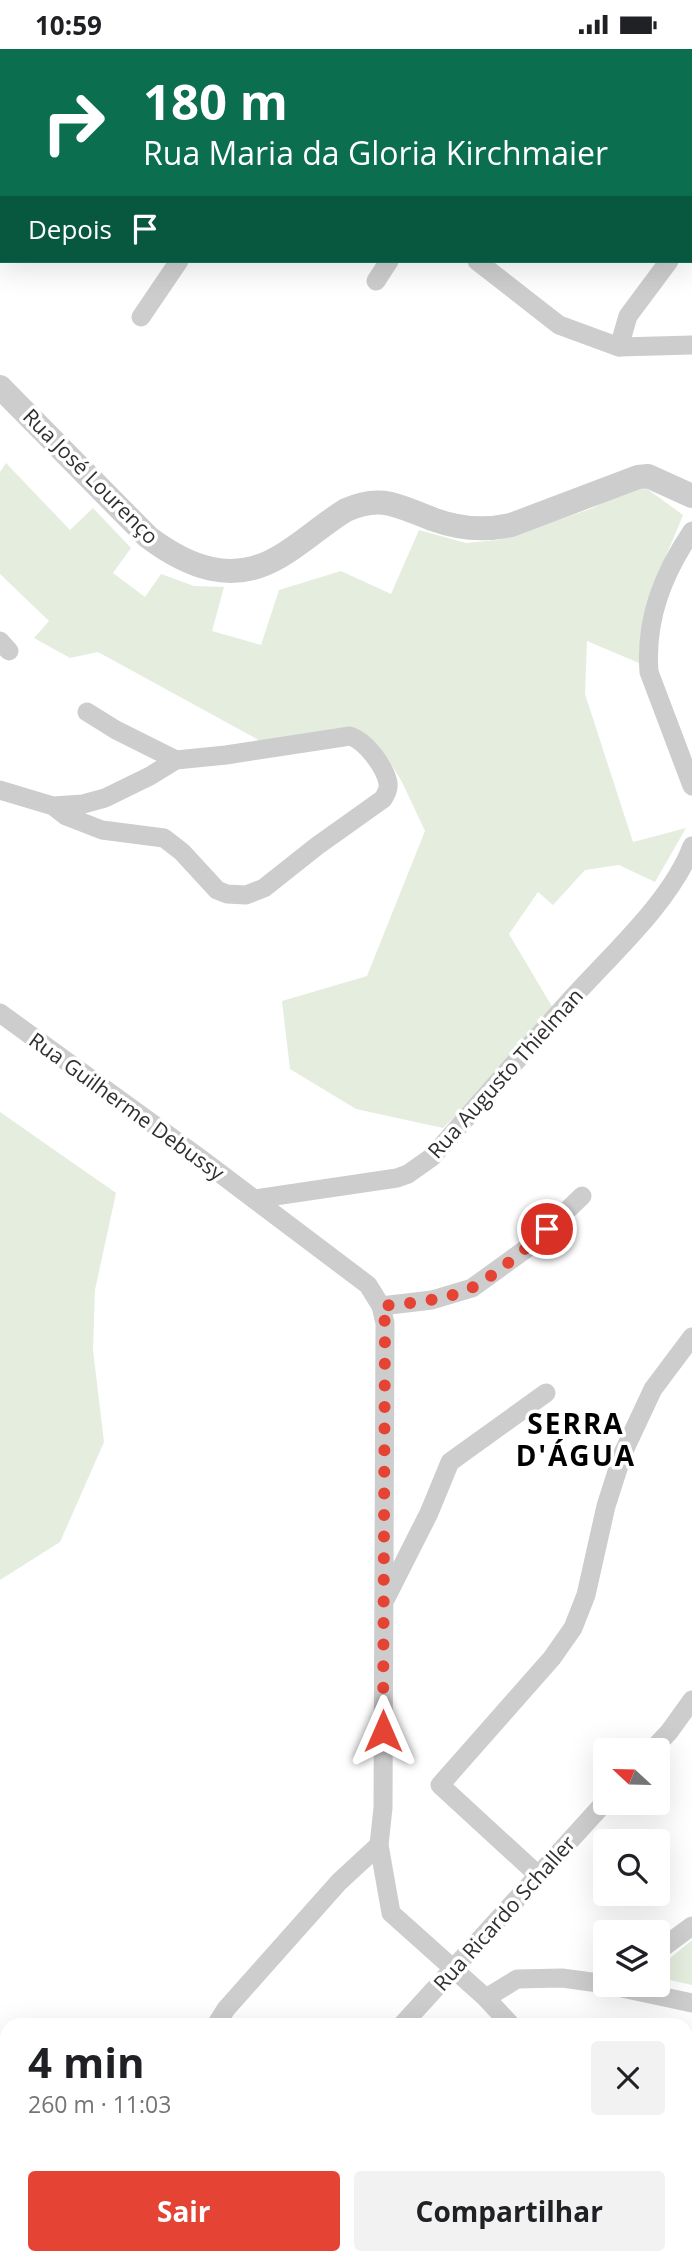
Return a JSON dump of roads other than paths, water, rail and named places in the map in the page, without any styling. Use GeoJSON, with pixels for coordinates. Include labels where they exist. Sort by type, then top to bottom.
{"type":"FeatureCollection","features":[{"type":"Feature","properties":{"kind":"street"},"geometry":{"type":"LineString","coordinates":[[141,317],[178,263]]}},
{"type":"Feature","properties":{"kind":"street"},"geometry":{"type":"LineString","coordinates":[[376,281],[388,263]]}},
{"type":"Feature","properties":{"kind":"street"},"geometry":{"type":"LineString","coordinates":[[480,263],[559,325],[620,348],[692,345]]}},
{"type":"Feature","properties":{"kind":"street"},"geometry":{"type":"LineString","coordinates":[[620,348],[628,316],[667,263]]}},
{"type":"Feature","properties":{"kind":"street","name":"Rua José Lourenço"},"geometry":{"type":"LineString","coordinates":[[0,387],[148,537],[187,562],[214,570],[244,570],[269,562],[346,510],[377,502],[397,504],[455,526],[491,529],[511,525],[638,477],[648,476],[692,496]]}},
{"type":"Feature","properties":{"kind":"street"},"geometry":{"type":"LineString","coordinates":[[692,531],[674,561],[653,610],[648,661],[649,672],[692,786]]}},
{"type":"Feature","properties":{"kind":"street"},"geometry":{"type":"LineString","coordinates":[[87,712],[176,760]]}},
{"type":"Feature","properties":{"kind":"street"},"geometry":{"type":"LineString","coordinates":[[0,790],[53,806],[83,804],[105,799],[176,760],[350,736],[360,741],[373,755],[388,784],[383,799],[264,888],[246,895],[227,894],[217,890],[182,852],[164,838],[102,829],[66,816],[53,806]]}},
{"type":"Feature","properties":{"kind":"street","name":"Rua Augusto Thielman"},"geometry":{"type":"LineString","coordinates":[[254,1199],[397,1178],[408,1174],[432,1157],[666,895],[685,865],[692,846]]}},
{"type":"Feature","properties":{"kind":"street","name":"Rua Guilherme Debussy"},"geometry":{"type":"LineString","coordinates":[[0,1013],[368,1285],[382,1306]]}},
{"type":"Feature","properties":{"kind":"street"},"geometry":{"type":"LineString","coordinates":[[505,2018],[486,1998],[391,1913],[379,1845],[383,1808],[385,1323],[382,1306],[432,1300],[472,1288],[530,1246],[582,1196]]}},
{"type":"Feature","properties":{"kind":"street"},"geometry":{"type":"LineString","coordinates":[[538,1875],[440,1785],[552,1658],[573,1628],[586,1595],[606,1506],[623,1453],[653,1389],[692,1337]]}},
{"type":"Feature","properties":{"kind":"street"},"geometry":{"type":"LineString","coordinates":[[383,1603],[429,1513],[450,1462],[546,1393]]}},
{"type":"Feature","properties":{"kind":"street"},"geometry":{"type":"LineString","coordinates":[[663,1738],[692,1700]]}},
{"type":"Feature","properties":{"kind":"street","name":"Rua Ricardo Schaller"},"geometry":{"type":"LineString","coordinates":[[408,2018],[593,1815]]}},
{"type":"Feature","properties":{"kind":"street"},"geometry":{"type":"LineString","coordinates":[[220,2018],[339,1882],[379,1845]]}},
{"type":"Feature","properties":{"kind":"street"},"geometry":{"type":"LineString","coordinates":[[670,1942],[692,1926]]}},
{"type":"Feature","properties":{"kind":"street"},"geometry":{"type":"LineString","coordinates":[[486,1998],[516,1979],[562,1978],[593,1983]]}},
{"type":"Feature","properties":{"kind":"street"},"geometry":{"type":"LineString","coordinates":[[664,1997],[692,2003]]}},
{"type":"Feature","properties":{"kind":"district","name":"SERRA D'ÁGUA"},"geometry":{"type":"Point","coordinates":[576,1439]}}]}
